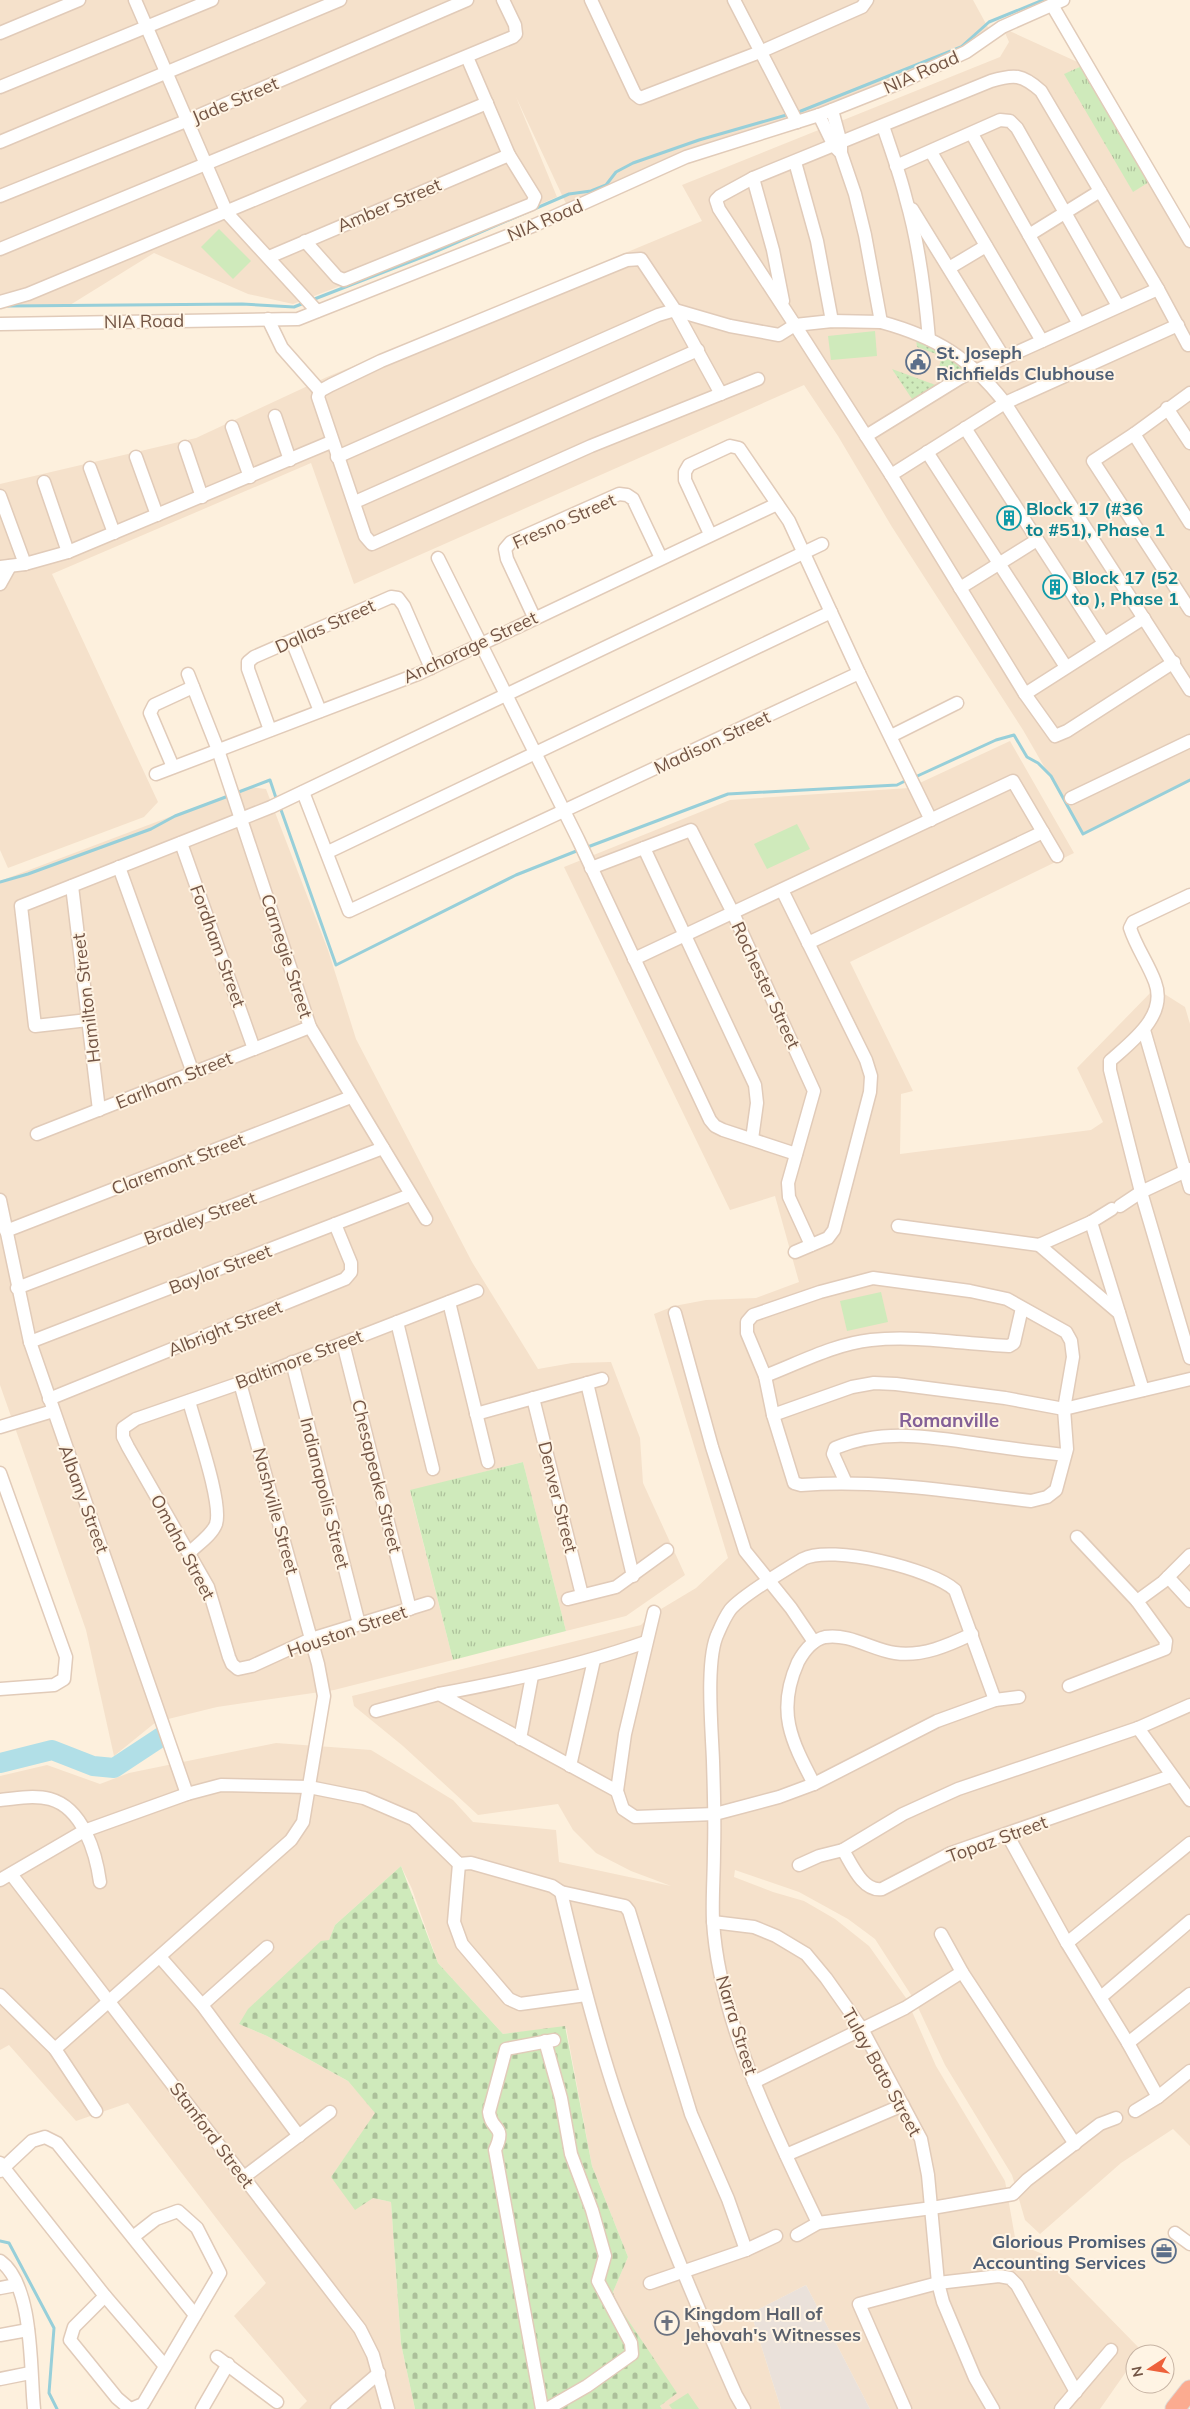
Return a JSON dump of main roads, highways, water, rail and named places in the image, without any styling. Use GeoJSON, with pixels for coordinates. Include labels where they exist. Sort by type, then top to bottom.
{"type":"FeatureCollection","features":[{"type":"Feature","properties":{"kind":"highway"},"geometry":{"type":"LineString","coordinates":[[1175,2409],[1190,2390]]}},
{"type":"Feature","properties":{"kind":"waterway"},"geometry":{"type":"LineString","coordinates":[[796,113],[961,47],[989,22],[1043,0]]}},
{"type":"Feature","properties":{"kind":"waterway"},"geometry":{"type":"LineString","coordinates":[[312,300],[430,254],[569,194],[591,191],[606,185],[616,172],[633,163],[699,140],[790,114]]}},
{"type":"Feature","properties":{"kind":"waterway"},"geometry":{"type":"LineString","coordinates":[[8,306],[242,304],[294,307],[304,303]]}},
{"type":"Feature","properties":{"kind":"waterway"},"geometry":{"type":"LineString","coordinates":[[913,778],[996,740],[1014,735],[1027,757],[1038,763],[1051,776],[1083,834],[1190,780]]}},
{"type":"Feature","properties":{"kind":"waterway"},"geometry":{"type":"LineString","coordinates":[[236,793],[270,780],[277,801]]}},
{"type":"Feature","properties":{"kind":"waterway"},"geometry":{"type":"LineString","coordinates":[[585,848],[728,794],[897,785],[907,780]]}},
{"type":"Feature","properties":{"kind":"waterway"},"geometry":{"type":"LineString","coordinates":[[0,882],[28,874],[151,829],[175,816],[231,795]]}},
{"type":"Feature","properties":{"kind":"waterway"},"geometry":{"type":"LineString","coordinates":[[280,807],[336,965],[516,875],[579,850]]}},
{"type":"Feature","properties":{"kind":"waterway"},"geometry":{"type":"LineString","coordinates":[[0,1763],[52,1750],[93,1766],[114,1768],[161,1737]]}},
{"type":"Feature","properties":{"kind":"waterway"},"geometry":{"type":"LineString","coordinates":[[0,2241],[9,2243],[54,2328],[49,2393],[57,2409]]}},
{"type":"Feature","properties":{"kind":"place","name":"St. Joseph Richfields Clubhouse"},"geometry":{"type":"Point","coordinates":[918,362]}},
{"type":"Feature","properties":{"kind":"place","name":"Block 17 (#36 to #51), Phase 1"},"geometry":{"type":"Point","coordinates":[1009,518]}},
{"type":"Feature","properties":{"kind":"place","name":"Block 17 (52 to ), Phase 1"},"geometry":{"type":"Point","coordinates":[1055,587]}},
{"type":"Feature","properties":{"kind":"place","name":"Glorious Promises Accounting Services"},"geometry":{"type":"Point","coordinates":[1164,2251]}},
{"type":"Feature","properties":{"kind":"place","name":"Kingdom Hall of Jehovah's Witnesses"},"geometry":{"type":"Point","coordinates":[667,2323]}},
{"type":"Feature","properties":{"kind":"district","name":"Romanville"},"geometry":{"type":"Point","coordinates":[949,1420]}}]}
